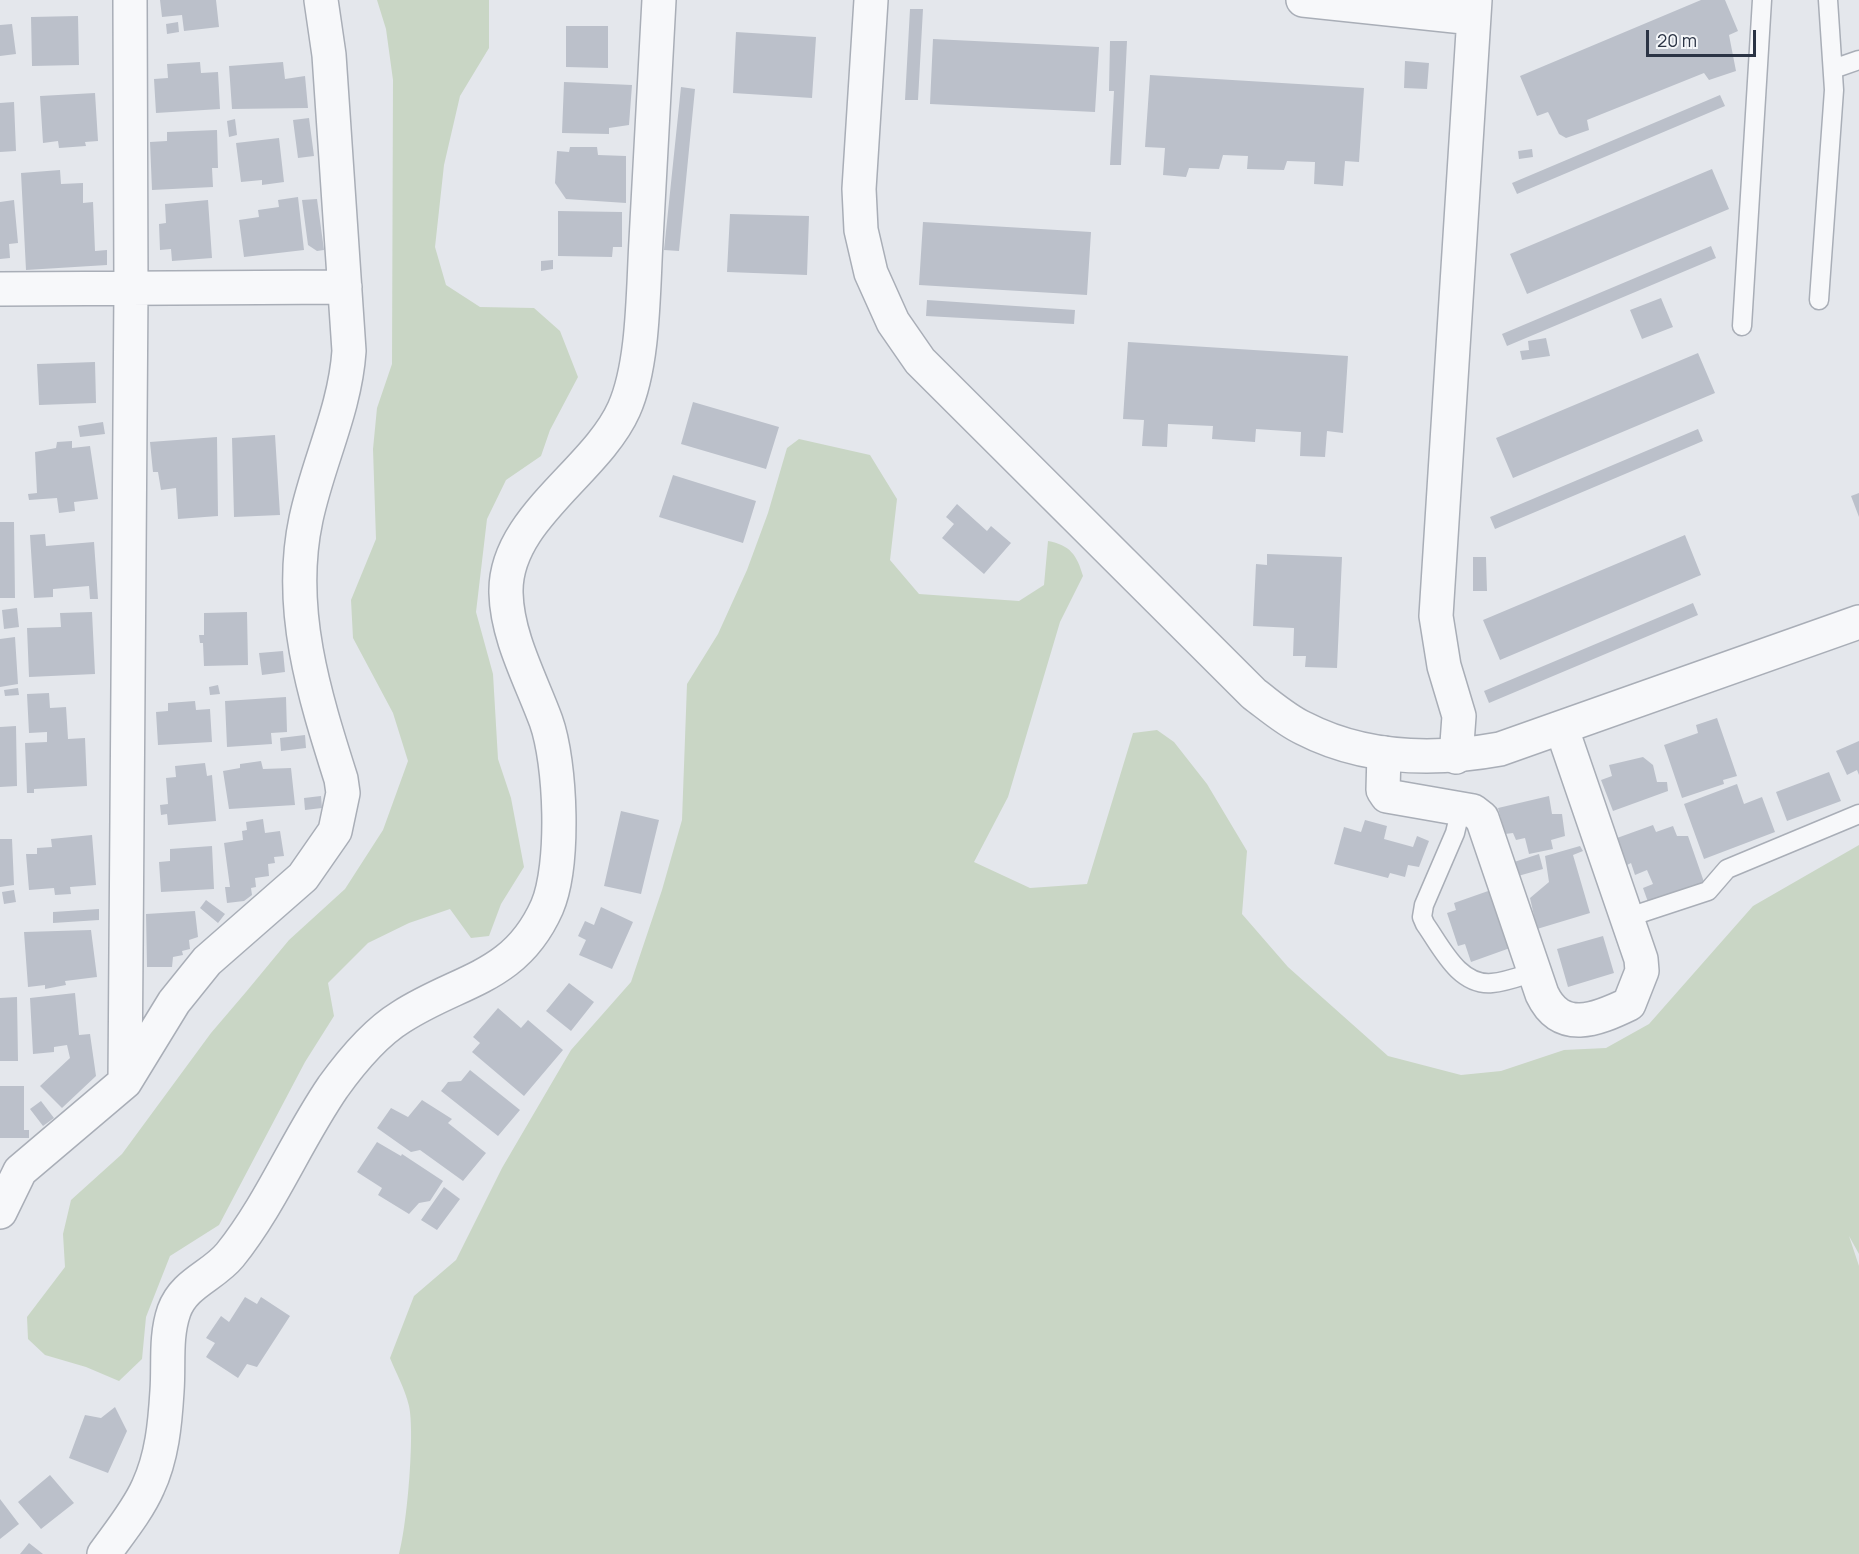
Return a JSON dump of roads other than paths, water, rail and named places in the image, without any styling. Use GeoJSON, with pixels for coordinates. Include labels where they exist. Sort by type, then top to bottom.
{"type":"FeatureCollection","features":[{"type":"Feature","properties":{"kind":"street"},"geometry":{"type":"LineString","coordinates":[[125,1082],[131,289],[130,0]]}},
{"type":"Feature","properties":{"kind":"street"},"geometry":{"type":"LineString","coordinates":[[0,1212],[10,1170],[125,1082],[174,1002],[207,961],[303,877],[335,831],[340,813],[343,793],[341,778],[312,680],[302,632],[299,588],[300,551],[306,518],[320,462],[347,381],[349,351],[329,56],[321,0]]}},
{"type":"Feature","properties":{"kind":"street"},"geometry":{"type":"LineString","coordinates":[[104,1554],[148,1490],[161,1450],[167,1388],[167,1340],[175,1309],[185,1292],[227,1259],[332,1089],[356,1058],[398,1018],[481,978],[514,957],[548,905],[556,867],[559,817],[554,766],[548,727],[512,627],[506,597],[507,572],[514,548],[603,440],[622,414],[630,394],[642,320],[659,0]]}},
{"type":"Feature","properties":{"kind":"street"},"geometry":{"type":"LineString","coordinates":[[871,0],[859,189],[861,230],[871,273],[893,322],[920,361],[1254,694],[1303,728],[1353,748],[1384,753],[1456,757],[1500,749],[1562,729],[1859,622]]}},
{"type":"Feature","properties":{"kind":"street"},"geometry":{"type":"LineString","coordinates":[[1303,0],[1474,9],[1436,616],[1444,666],[1459,716],[1456,757]]}},
{"type":"Feature","properties":{"kind":"street"},"geometry":{"type":"LineString","coordinates":[[0,289],[345,287]]}},
{"type":"Feature","properties":{"kind":"street"},"geometry":{"type":"LineString","coordinates":[[1384,753],[1383,790],[1387,796],[1461,808],[1473,811],[1482,818],[1534,972],[1548,1006],[1557,1015],[1582,1022],[1629,1004],[1642,971],[1562,729]]}},
{"type":"Feature","properties":{"kind":"lane"},"geometry":{"type":"LineString","coordinates":[[1742,326],[1762,0]]}},
{"type":"Feature","properties":{"kind":"lane"},"geometry":{"type":"LineString","coordinates":[[1819,300],[1833,69],[1828,0]]}},
{"type":"Feature","properties":{"kind":"lane"},"geometry":{"type":"LineString","coordinates":[[1833,69],[1859,60]]}},
{"type":"Feature","properties":{"kind":"lane"},"geometry":{"type":"LineString","coordinates":[[1461,808],[1455,833],[1424,905],[1422,917],[1425,924],[1460,973],[1474,981],[1492,983],[1534,972]]}},
{"type":"Feature","properties":{"kind":"lane"},"geometry":{"type":"LineString","coordinates":[[1626,918],[1708,891],[1727,869],[1859,814]]}}]}
